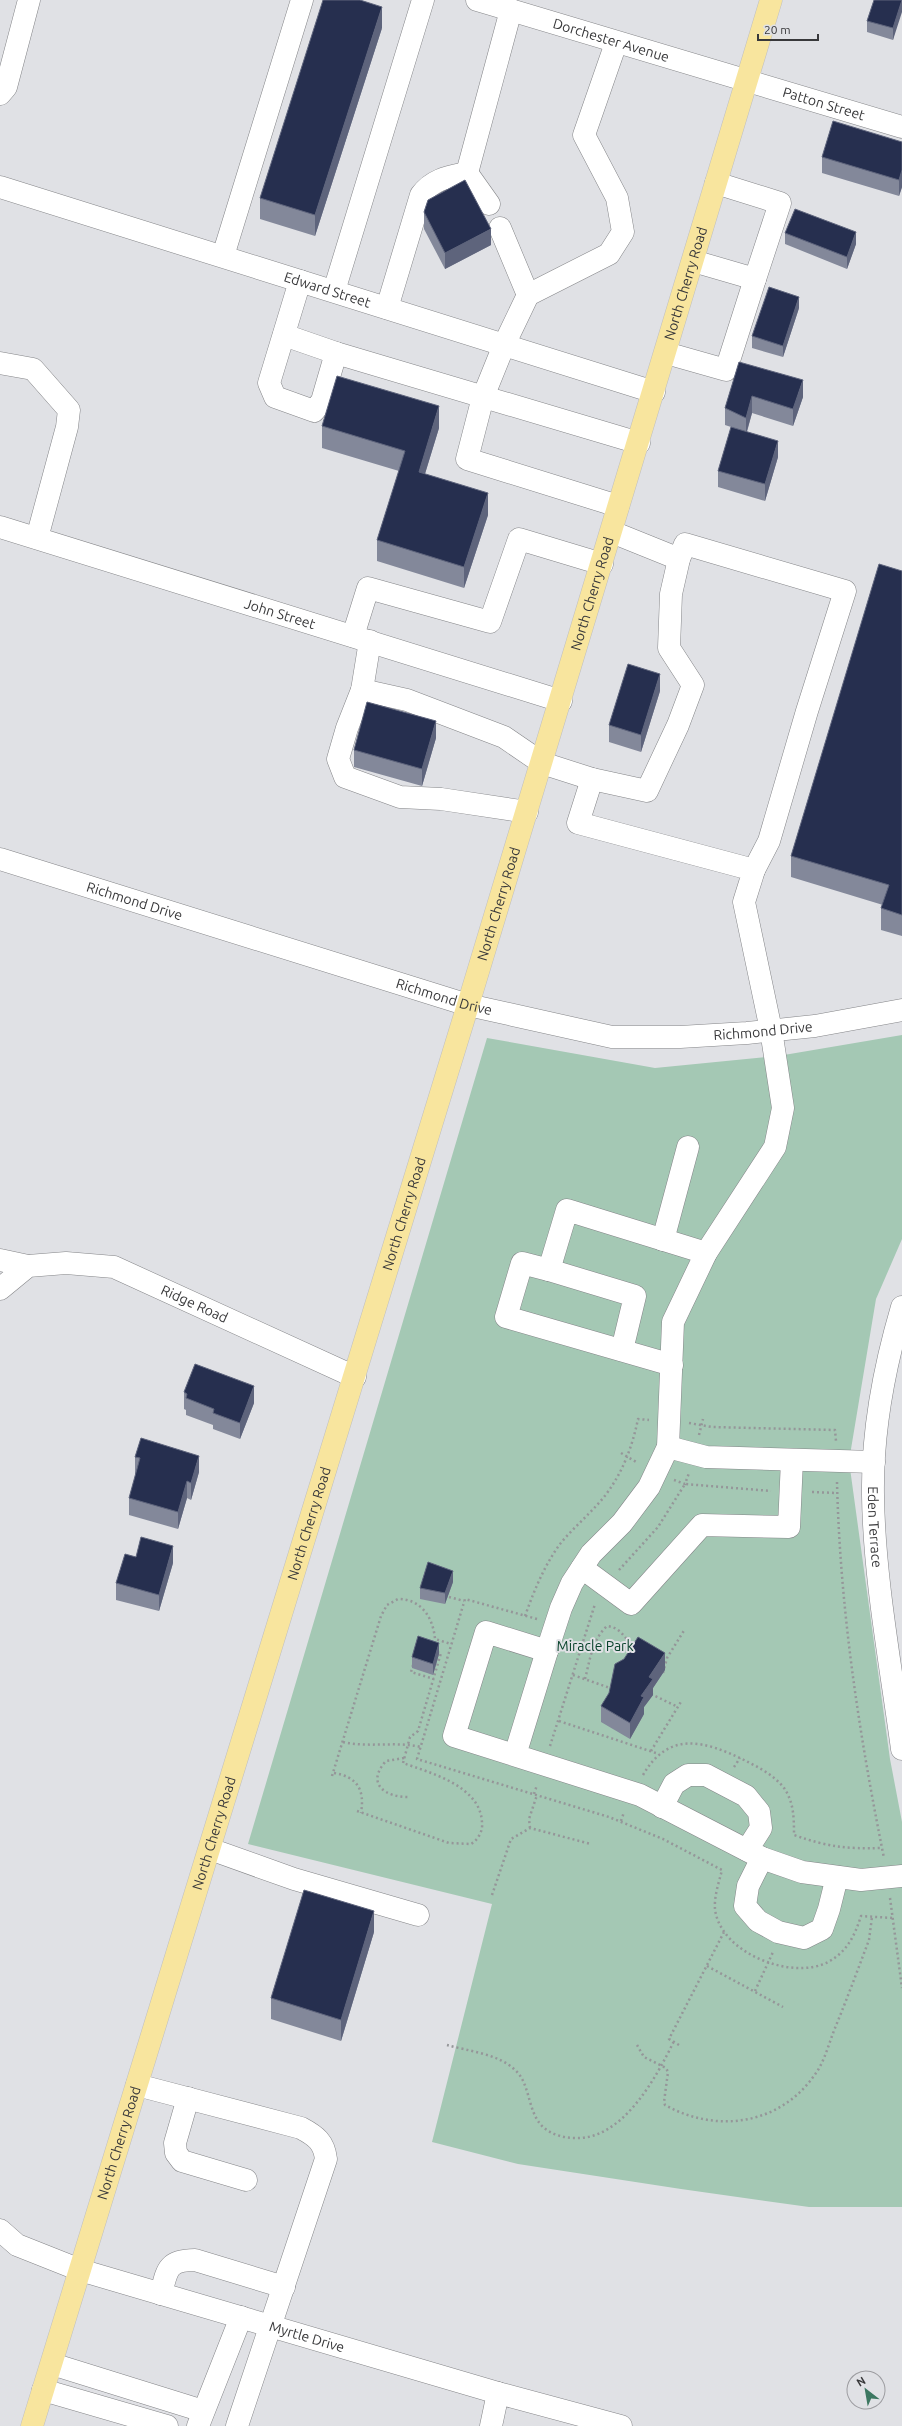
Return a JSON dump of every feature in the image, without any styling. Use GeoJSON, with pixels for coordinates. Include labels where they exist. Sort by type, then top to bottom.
{"type":"FeatureCollection","features":[{"type":"Feature","properties":{"kind":"main road","name":"North Cherry Road"},"geometry":{"type":"LineString","coordinates":[[32,2426],[561,701],[612,532],[618,506],[639,443],[771,0]]}},
{"type":"Feature","properties":{"kind":"street"},"geometry":{"type":"LineString","coordinates":[[0,94],[6,87],[29,0]]}},
{"type":"Feature","properties":{"kind":"street"},"geometry":{"type":"LineString","coordinates":[[223,256],[302,0]]}},
{"type":"Feature","properties":{"kind":"street"},"geometry":{"type":"LineString","coordinates":[[334,291],[423,0]]}},
{"type":"Feature","properties":{"kind":"street","name":"Dorchester Avenue"},"geometry":{"type":"LineString","coordinates":[[477,0],[616,43],[746,80]]}},
{"type":"Feature","properties":{"kind":"street"},"geometry":{"type":"LineString","coordinates":[[466,173],[511,10]]}},
{"type":"Feature","properties":{"kind":"street"},"geometry":{"type":"LineString","coordinates":[[616,43],[584,135],[617,198],[622,232],[609,254],[528,295],[504,344],[484,397],[467,459],[618,506]]}},
{"type":"Feature","properties":{"kind":"street","name":"Patton Street"},"geometry":{"type":"LineString","coordinates":[[746,80],[902,128]]}},
{"type":"Feature","properties":{"kind":"street"},"geometry":{"type":"LineString","coordinates":[[466,173],[489,204]]}},
{"type":"Feature","properties":{"kind":"street"},"geometry":{"type":"LineString","coordinates":[[387,308],[421,195],[428,185],[439,179],[466,173]]}},
{"type":"Feature","properties":{"kind":"street"},"geometry":{"type":"LineString","coordinates":[[666,353],[726,370],[780,203],[716,183]]}},
{"type":"Feature","properties":{"kind":"street","name":"Edward Street"},"geometry":{"type":"LineString","coordinates":[[0,187],[654,392]]}},
{"type":"Feature","properties":{"kind":"street"},"geometry":{"type":"LineString","coordinates":[[500,228],[528,295]]}},
{"type":"Feature","properties":{"kind":"street"},"geometry":{"type":"LineString","coordinates":[[693,261],[755,279]]}},
{"type":"Feature","properties":{"kind":"street"},"geometry":{"type":"LineString","coordinates":[[300,281],[269,383],[275,398],[314,411],[322,401],[336,353]]}},
{"type":"Feature","properties":{"kind":"street"},"geometry":{"type":"LineString","coordinates":[[284,335],[336,353],[639,443]]}},
{"type":"Feature","properties":{"kind":"street"},"geometry":{"type":"LineString","coordinates":[[0,363],[33,369],[69,410],[67,427],[37,538]]}},
{"type":"Feature","properties":{"kind":"street","name":"John Street"},"geometry":{"type":"LineString","coordinates":[[0,527],[561,701]]}},
{"type":"Feature","properties":{"kind":"street"},"geometry":{"type":"LineString","coordinates":[[612,532],[679,559]]}},
{"type":"Feature","properties":{"kind":"street"},"geometry":{"type":"LineString","coordinates":[[527,812],[441,800],[400,797],[345,777],[338,759],[347,728],[362,690],[362,639],[368,588],[490,622],[518,539],[602,564]]}},
{"type":"Feature","properties":{"kind":"street"},"geometry":{"type":"LineString","coordinates":[[362,690],[407,700],[504,737],[542,763],[592,779],[647,791],[678,725],[693,685],[669,648],[671,594],[679,559],[685,544],[845,591],[806,711],[769,841],[754,870],[744,902],[771,1030],[783,1108],[775,1147],[706,1253],[673,1322],[668,1446],[649,1487],[622,1523],[591,1554],[572,1583],[561,1608],[515,1755]]}},
{"type":"Feature","properties":{"kind":"street"},"geometry":{"type":"LineString","coordinates":[[592,779],[578,823],[754,870]]}},
{"type":"Feature","properties":{"kind":"street","name":"Richmond Drive"},"geometry":{"type":"LineString","coordinates":[[0,859],[468,1005],[612,1037],[680,1037],[815,1026],[902,1010]]}},
{"type":"Feature","properties":{"kind":"street"},"geometry":{"type":"LineString","coordinates":[[663,1240],[688,1147]]}},
{"type":"Feature","properties":{"kind":"street"},"geometry":{"type":"LineString","coordinates":[[549,1270],[567,1210],[706,1253]]}},
{"type":"Feature","properties":{"kind":"street","name":"Ridge Road"},"geometry":{"type":"LineString","coordinates":[[0,1260],[28,1266],[66,1263],[114,1267],[354,1376]]}},
{"type":"Feature","properties":{"kind":"street"},"geometry":{"type":"LineString","coordinates":[[622,1350],[635,1296],[522,1263],[506,1317],[672,1365]]}},
{"type":"Feature","properties":{"kind":"street"},"geometry":{"type":"LineString","coordinates":[[0,1289],[28,1266]]}},
{"type":"Feature","properties":{"kind":"street","name":"Eden Terrace"},"geometry":{"type":"LineString","coordinates":[[902,1308],[888,1353],[876,1424],[873,1496],[878,1567],[902,1749]]}},
{"type":"Feature","properties":{"kind":"street"},"geometry":{"type":"LineString","coordinates":[[668,1446],[706,1457],[874,1462]]}},
{"type":"Feature","properties":{"kind":"street"},"geometry":{"type":"LineString","coordinates":[[582,1568],[631,1604],[702,1525],[789,1527],[792,1460]]}},
{"type":"Feature","properties":{"kind":"street"},"geometry":{"type":"LineString","coordinates":[[547,1651],[486,1632],[454,1736],[640,1795],[755,1854],[802,1872],[861,1880],[902,1876]]}},
{"type":"Feature","properties":{"kind":"street"},"geometry":{"type":"LineString","coordinates":[[662,1807],[674,1784],[688,1775],[706,1775],[746,1796],[759,1812],[761,1828],[745,1906],[758,1921],[778,1932],[804,1938],[822,1929],[829,1909],[836,1877]]}},
{"type":"Feature","properties":{"kind":"street"},"geometry":{"type":"LineString","coordinates":[[210,1849],[294,1879],[418,1914]]}},
{"type":"Feature","properties":{"kind":"street"},"geometry":{"type":"LineString","coordinates":[[137,2084],[301,2128],[317,2137],[324,2147],[326,2159],[237,2426]]}},
{"type":"Feature","properties":{"kind":"street"},"geometry":{"type":"LineString","coordinates":[[188,2098],[175,2143],[176,2153],[182,2161],[246,2180]]}},
{"type":"Feature","properties":{"kind":"street","name":"Myrtle Drive"},"geometry":{"type":"LineString","coordinates":[[0,2230],[17,2245],[80,2270],[498,2393],[621,2426]]}},
{"type":"Feature","properties":{"kind":"street"},"geometry":{"type":"LineString","coordinates":[[161,2294],[166,2272],[171,2265],[181,2260],[195,2260],[284,2287]]}},
{"type":"Feature","properties":{"kind":"street"},"geometry":{"type":"LineString","coordinates":[[52,2364],[200,2419],[241,2317]]}},
{"type":"Feature","properties":{"kind":"street"},"geometry":{"type":"LineString","coordinates":[[43,2390],[167,2426]]}},
{"type":"Feature","properties":{"kind":"street"},"geometry":{"type":"LineString","coordinates":[[491,2426],[498,2393]]}},
{"type":"Feature","properties":{"kind":"path"},"geometry":{"type":"LineString","coordinates":[[525,1616],[542,1572],[559,1545],[603,1498],[617,1478],[628,1457],[638,1419],[652,1420]]}},
{"type":"Feature","properties":{"kind":"path"},"geometry":{"type":"LineString","coordinates":[[698,1437],[703,1419]]}},
{"type":"Feature","properties":{"kind":"path"},"geometry":{"type":"LineString","coordinates":[[688,1423],[701,1425],[835,1430],[836,1446]]}},
{"type":"Feature","properties":{"kind":"path"},"geometry":{"type":"LineString","coordinates":[[621,1453],[645,1466]]}},
{"type":"Feature","properties":{"kind":"path"},"geometry":{"type":"LineString","coordinates":[[837,1478],[838,1545],[850,1664],[885,1860]]}},
{"type":"Feature","properties":{"kind":"path"},"geometry":{"type":"LineString","coordinates":[[449,1597],[464,1601]]}},
{"type":"Feature","properties":{"kind":"path"},"geometry":{"type":"LineString","coordinates":[[361,1813],[362,1796],[359,1787],[346,1775],[333,1774],[382,1616],[387,1605],[392,1601],[402,1599],[424,1610],[432,1622],[435,1638],[433,1644]]}},
{"type":"Feature","properties":{"kind":"path"},"geometry":{"type":"LineString","coordinates":[[585,1679],[594,1644],[600,1632],[607,1626],[616,1627],[624,1633],[629,1644],[642,1650]]}},
{"type":"Feature","properties":{"kind":"path"},"geometry":{"type":"LineString","coordinates":[[661,1676],[685,1629]]}},
{"type":"Feature","properties":{"kind":"path"},"geometry":{"type":"LineString","coordinates":[[435,1638],[451,1644]]}},
{"type":"Feature","properties":{"kind":"path"},"geometry":{"type":"LineString","coordinates":[[357,1812],[449,1844],[471,1844],[478,1838],[482,1826],[482,1819],[479,1809],[470,1798],[447,1780],[403,1764],[408,1744],[413,1733],[418,1731],[441,1653],[431,1650]]}},
{"type":"Feature","properties":{"kind":"path"},"geometry":{"type":"LineString","coordinates":[[414,1660],[411,1672],[434,1680]]}},
{"type":"Feature","properties":{"kind":"path"},"geometry":{"type":"LineString","coordinates":[[660,1660],[666,1664]]}},
{"type":"Feature","properties":{"kind":"path"},"geometry":{"type":"LineString","coordinates":[[574,1675],[610,1688]]}},
{"type":"Feature","properties":{"kind":"path"},"geometry":{"type":"LineString","coordinates":[[653,1688],[649,1693],[678,1707]]}},
{"type":"Feature","properties":{"kind":"path"},"geometry":{"type":"LineString","coordinates":[[651,1751],[682,1700]]}},
{"type":"Feature","properties":{"kind":"path"},"geometry":{"type":"LineString","coordinates":[[559,1721],[659,1754]]}},
{"type":"Feature","properties":{"kind":"path"},"geometry":{"type":"LineString","coordinates":[[343,1742],[375,1746],[408,1744],[421,1747]]}},
{"type":"Feature","properties":{"kind":"path"},"geometry":{"type":"LineString","coordinates":[[404,1758],[386,1761],[379,1771],[379,1783],[386,1793],[391,1796],[410,1797]]}},
{"type":"Feature","properties":{"kind":"path"},"geometry":{"type":"LineString","coordinates":[[530,1828],[529,1819],[537,1795]]}},
{"type":"Feature","properties":{"kind":"path"},"geometry":{"type":"LineString","coordinates":[[492,1895],[512,1839],[530,1828],[591,1844]]}},
{"type":"Feature","properties":{"kind":"path"},"geometry":{"type":"LineString","coordinates":[[889,1894],[902,1988]]}},
{"type":"Feature","properties":{"kind":"path"},"geometry":{"type":"LineString","coordinates":[[861,1916],[893,1918]]}},
{"type":"Feature","properties":{"kind":"path"},"geometry":{"type":"LineString","coordinates":[[637,2045],[644,2057],[662,2066],[668,2072],[665,2105],[692,2118],[711,2122],[731,2122],[754,2119],[788,2101],[816,2072],[824,2056],[869,1940],[872,1917]]}},
{"type":"Feature","properties":{"kind":"path"},"geometry":{"type":"LineString","coordinates":[[679,2045],[669,2039],[724,1932]]}},
{"type":"Feature","properties":{"kind":"path"},"geometry":{"type":"LineString","coordinates":[[755,1991],[769,1963]]}},
{"type":"Feature","properties":{"kind":"path"},"geometry":{"type":"LineString","coordinates":[[707,1966],[783,2007]]}},
{"type":"Feature","properties":{"kind":"path"},"geometry":{"type":"LineString","coordinates":[[447,2045],[498,2059],[516,2070],[522,2080],[535,2114],[542,2126],[566,2138],[592,2136],[619,2120],[644,2093],[662,2066],[674,2041]]}},
{"type":"Feature","properties":{"kind":"green space","name":"Miracle Park"},"geometry":{"type":"Polygon","coordinates":[[[902,1035],[902,1239],[876,1299],[849,1461],[890,1759],[902,1822],[902,2207],[809,2207],[518,2164],[432,2142],[492,1904],[248,1844],[487,1038],[655,1068],[778,1056],[902,1035]]]}},
{"type":"Feature","properties":{"kind":"building"},"geometry":{"type":"Polygon","coordinates":[[[323,0],[360,0],[382,7],[315,215],[260,198],[323,0]]]}},
{"type":"Feature","properties":{"kind":"building"},"geometry":{"type":"Polygon","coordinates":[[[874,0],[902,0],[893,28],[867,21],[874,0]]]}},
{"type":"Feature","properties":{"kind":"building"},"geometry":{"type":"Polygon","coordinates":[[[833,121],[902,142],[902,170],[899,180],[822,157],[833,121]]]}},
{"type":"Feature","properties":{"kind":"building"},"geometry":{"type":"Polygon","coordinates":[[[465,180],[491,229],[445,253],[424,212],[428,200],[465,180]]]}},
{"type":"Feature","properties":{"kind":"building"},"geometry":{"type":"Polygon","coordinates":[[[795,209],[856,232],[847,257],[785,233],[795,209]]]}},
{"type":"Feature","properties":{"kind":"building"},"geometry":{"type":"Polygon","coordinates":[[[769,287],[799,297],[783,346],[752,336],[769,287]]]}},
{"type":"Feature","properties":{"kind":"building"},"geometry":{"type":"Polygon","coordinates":[[[739,362],[803,380],[793,409],[752,396],[746,418],[725,408],[739,362]]]}},
{"type":"Feature","properties":{"kind":"building"},"geometry":{"type":"Polygon","coordinates":[[[337,376],[439,406],[419,472],[488,493],[464,567],[377,540],[405,451],[322,426],[337,376]]]}},
{"type":"Feature","properties":{"kind":"building"},"geometry":{"type":"Polygon","coordinates":[[[731,427],[778,441],[765,484],[718,471],[731,427]]]}},
{"type":"Feature","properties":{"kind":"building"},"geometry":{"type":"Polygon","coordinates":[[[879,564],[902,571],[902,915],[881,908],[889,885],[791,856],[879,564]]]}},
{"type":"Feature","properties":{"kind":"building"},"geometry":{"type":"Polygon","coordinates":[[[628,664],[660,674],[641,735],[609,725],[628,664]]]}},
{"type":"Feature","properties":{"kind":"building"},"geometry":{"type":"Polygon","coordinates":[[[367,702],[436,721],[422,769],[354,750],[367,702]]]}},
{"type":"Feature","properties":{"kind":"building"},"geometry":{"type":"Polygon","coordinates":[[[195,1364],[254,1386],[240,1423],[213,1413],[214,1409],[186,1398],[187,1394],[184,1392],[195,1364]]]}},
{"type":"Feature","properties":{"kind":"building"},"geometry":{"type":"Polygon","coordinates":[[[141,1438],[199,1456],[191,1483],[187,1481],[178,1512],[129,1498],[140,1458],[135,1457],[141,1438]]]}},
{"type":"Feature","properties":{"kind":"building"},"geometry":{"type":"Polygon","coordinates":[[[141,1537],[173,1546],[159,1595],[116,1583],[125,1554],[136,1557],[141,1537]]]}},
{"type":"Feature","properties":{"kind":"building"},"geometry":{"type":"Polygon","coordinates":[[[428,1562],[453,1571],[445,1593],[420,1588],[428,1562]]]}},
{"type":"Feature","properties":{"kind":"building"},"geometry":{"type":"Polygon","coordinates":[[[418,1636],[439,1643],[433,1664],[412,1657],[418,1636]]]}},
{"type":"Feature","properties":{"kind":"building"},"geometry":{"type":"Polygon","coordinates":[[[638,1637],[665,1653],[649,1677],[653,1679],[641,1696],[644,1697],[630,1723],[601,1706],[609,1693],[615,1664],[624,1659],[638,1637]]]}},
{"type":"Feature","properties":{"kind":"building"},"geometry":{"type":"Polygon","coordinates":[[[304,1890],[374,1911],[341,2020],[271,1998],[304,1890]]]}}]}
